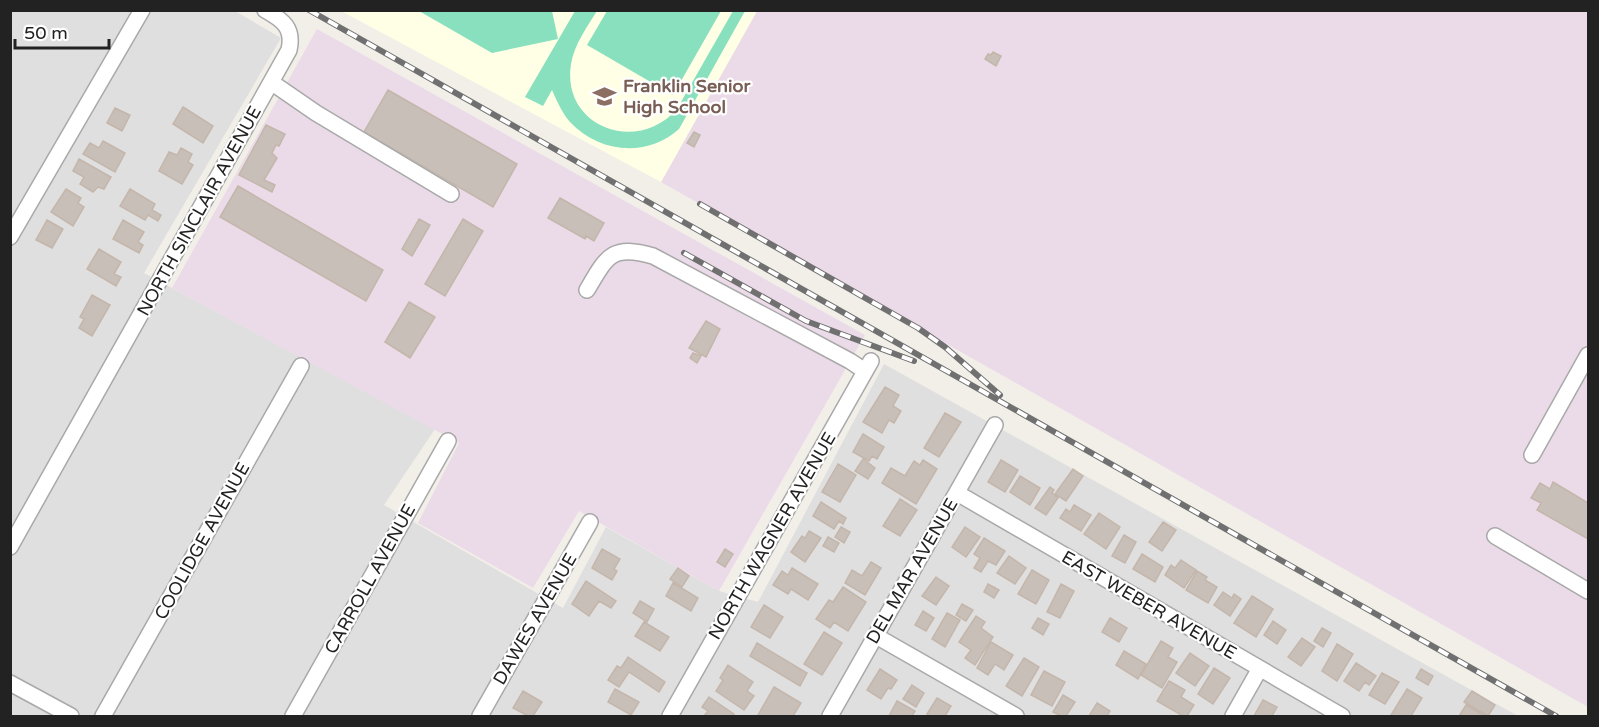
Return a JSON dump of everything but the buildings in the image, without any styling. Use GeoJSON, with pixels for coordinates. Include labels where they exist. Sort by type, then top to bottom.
{"type":"FeatureCollection","features":[{"type":"Feature","properties":{"kind":"street"},"geometry":{"type":"LineString","coordinates":[[10,237],[142,10]]}},
{"type":"Feature","properties":{"kind":"street","name":"NORTH SINCLAIR AVENUE"},"geometry":{"type":"LineString","coordinates":[[10,547],[289,50],[291,34],[289,27],[281,19],[265,10]]}},
{"type":"Feature","properties":{"kind":"street"},"geometry":{"type":"LineString","coordinates":[[270,82],[451,194]]}},
{"type":"Feature","properties":{"kind":"street","name":"NORTH WAGNER AVENUE"},"geometry":{"type":"LineString","coordinates":[[586,290],[601,266],[613,253],[633,250],[653,256],[850,360],[868,366],[671,714]]}},
{"type":"Feature","properties":{"kind":"street"},"geometry":{"type":"LineString","coordinates":[[1532,455],[1588,355]]}},
{"type":"Feature","properties":{"kind":"street","name":"COOLIDGE AVENUE"},"geometry":{"type":"LineString","coordinates":[[103,717],[301,366]]}},
{"type":"Feature","properties":{"kind":"street","name":"DEL MAR AVENUE"},"geometry":{"type":"LineString","coordinates":[[830,717],[995,426]]}},
{"type":"Feature","properties":{"kind":"street","name":"CARROLL AVENUE"},"geometry":{"type":"LineString","coordinates":[[293,717],[448,441]]}},
{"type":"Feature","properties":{"kind":"street","name":"EAST WEBER AVENUE"},"geometry":{"type":"LineString","coordinates":[[957,494],[1342,717]]}},
{"type":"Feature","properties":{"kind":"street","name":"DAWES AVENUE"},"geometry":{"type":"LineString","coordinates":[[480,717],[590,522]]}},
{"type":"Feature","properties":{"kind":"street"},"geometry":{"type":"LineString","coordinates":[[1495,536],[1588,591]]}},
{"type":"Feature","properties":{"kind":"street"},"geometry":{"type":"LineString","coordinates":[[876,636],[1016,717]]}},
{"type":"Feature","properties":{"kind":"street"},"geometry":{"type":"LineString","coordinates":[[1233,717],[1259,669]]}},
{"type":"Feature","properties":{"kind":"street"},"geometry":{"type":"LineString","coordinates":[[10,683],[71,717]]}},
{"type":"Feature","properties":{"kind":"shaded area"},"geometry":{"type":"Polygon","coordinates":[[[10,11],[235,11],[281,38],[144,273],[435,429],[384,505],[563,608],[606,527],[719,591],[758,602],[884,364],[1518,716],[11,716],[10,11]]]}},
{"type":"Feature","properties":{"kind":"shaded area","name":"Franklin Senior High School"},"geometry":{"type":"Polygon","coordinates":[[[341,11],[757,11],[661,182],[341,11]]]}},
{"type":"Feature","properties":{"kind":"shaded area"},"geometry":{"type":"Polygon","coordinates":[[[757,11],[1588,11],[1588,707],[661,182],[757,11]]]}},
{"type":"Feature","properties":{"kind":"shaded area"},"geometry":{"type":"Polygon","coordinates":[[[317,29],[865,335],[719,591],[579,511],[533,588],[418,523],[459,443],[172,288],[317,29]]]}},
{"type":"Feature","properties":{"kind":"green space"},"geometry":{"type":"Polygon","coordinates":[[[419,11],[552,11],[558,39],[492,53],[419,11]]]}},
{"type":"Feature","properties":{"kind":"green space"},"geometry":{"type":"Polygon","coordinates":[[[575,11],[597,11],[578,43],[571,64],[571,86],[578,104],[590,118],[605,127],[623,132],[642,130],[661,123],[677,109],[733,11],[745,11],[679,129],[653,144],[638,148],[623,148],[595,140],[582,132],[567,118],[552,90],[543,106],[525,97],[575,11]]]}},
{"type":"Feature","properties":{"kind":"green space"},"geometry":{"type":"Polygon","coordinates":[[[607,11],[721,11],[673,95],[587,45],[607,11]]]}},
{"type":"Feature","properties":{"kind":"railway"},"geometry":{"type":"LineString","coordinates":[[309,10],[1556,716]]}},
{"type":"Feature","properties":{"kind":"railway"},"geometry":{"type":"LineString","coordinates":[[700,204],[918,328],[945,347],[1000,395]]}},
{"type":"Feature","properties":{"kind":"railway"},"geometry":{"type":"LineString","coordinates":[[684,253],[806,321],[914,361]]}},
{"type":"Feature","properties":{"kind":"place","name":"Franklin Senior High School"},"geometry":{"type":"Point","coordinates":[605,96]}}]}
